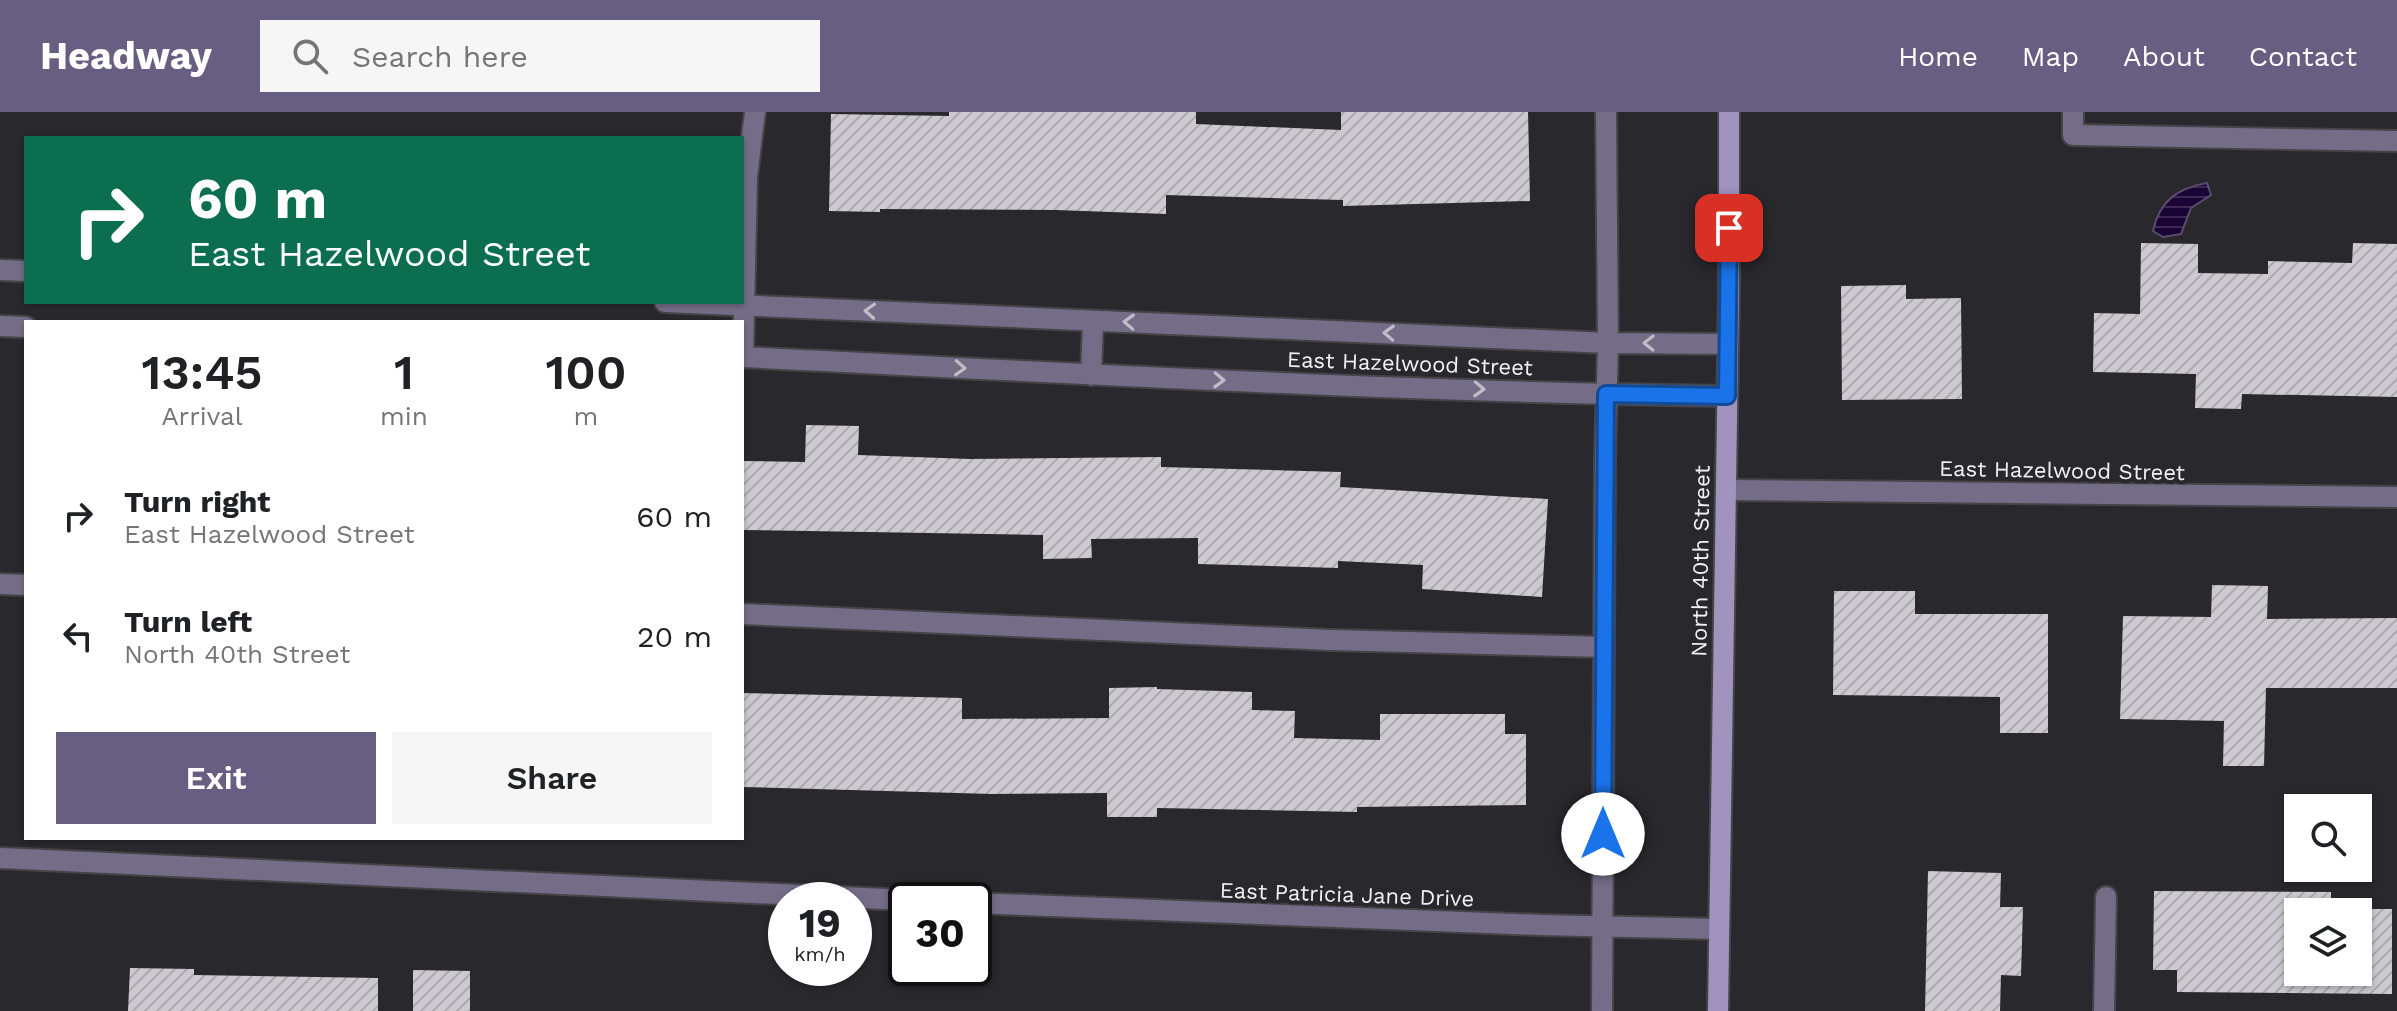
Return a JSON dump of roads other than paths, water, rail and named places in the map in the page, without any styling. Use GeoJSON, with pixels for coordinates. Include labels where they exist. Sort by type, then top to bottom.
{"type":"FeatureCollection","features":[{"type":"Feature","properties":{"kind":"main road","name":"North 40th Street"},"geometry":{"type":"LineString","coordinates":[[1718,1011],[1729,112]]}},
{"type":"Feature","properties":{"kind":"street"},"geometry":{"type":"LineString","coordinates":[[744,322],[747,177],[755,112]]}},
{"type":"Feature","properties":{"kind":"street"},"geometry":{"type":"LineString","coordinates":[[1602,1011],[1608,343],[1606,112]]}},
{"type":"Feature","properties":{"kind":"street"},"geometry":{"type":"LineString","coordinates":[[2073,112],[2073,135],[2397,141]]}},
{"type":"Feature","properties":{"kind":"street"},"geometry":{"type":"LineString","coordinates":[[0,270],[24,271]]}},
{"type":"Feature","properties":{"kind":"street","name":"East Hazelwood Street"},"geometry":{"type":"LineString","coordinates":[[718,304],[1608,343],[1727,344]]}},
{"type":"Feature","properties":{"kind":"street"},"geometry":{"type":"LineString","coordinates":[[1091,375],[1093,321]]}},
{"type":"Feature","properties":{"kind":"street"},"geometry":{"type":"LineString","coordinates":[[0,326],[24,327]]}},
{"type":"Feature","properties":{"kind":"street","name":"East Hazelwood Street"},"geometry":{"type":"LineString","coordinates":[[744,357],[1091,375],[1727,396]]}},
{"type":"Feature","properties":{"kind":"street","name":"East Hazelwood Street"},"geometry":{"type":"LineString","coordinates":[[1726,490],[2397,497]]}},
{"type":"Feature","properties":{"kind":"street"},"geometry":{"type":"LineString","coordinates":[[0,584],[24,585]]}},
{"type":"Feature","properties":{"kind":"street"},"geometry":{"type":"LineString","coordinates":[[744,614],[1330,640],[1604,647]]}},
{"type":"Feature","properties":{"kind":"street"},"geometry":{"type":"LineString","coordinates":[[0,858],[888,899]]}},
{"type":"Feature","properties":{"kind":"street"},"geometry":{"type":"LineString","coordinates":[[2104,1011],[2106,897]]}},
{"type":"Feature","properties":{"kind":"street","name":"East Patricia Jane Drive"},"geometry":{"type":"LineString","coordinates":[[992,904],[1719,929]]}}]}
